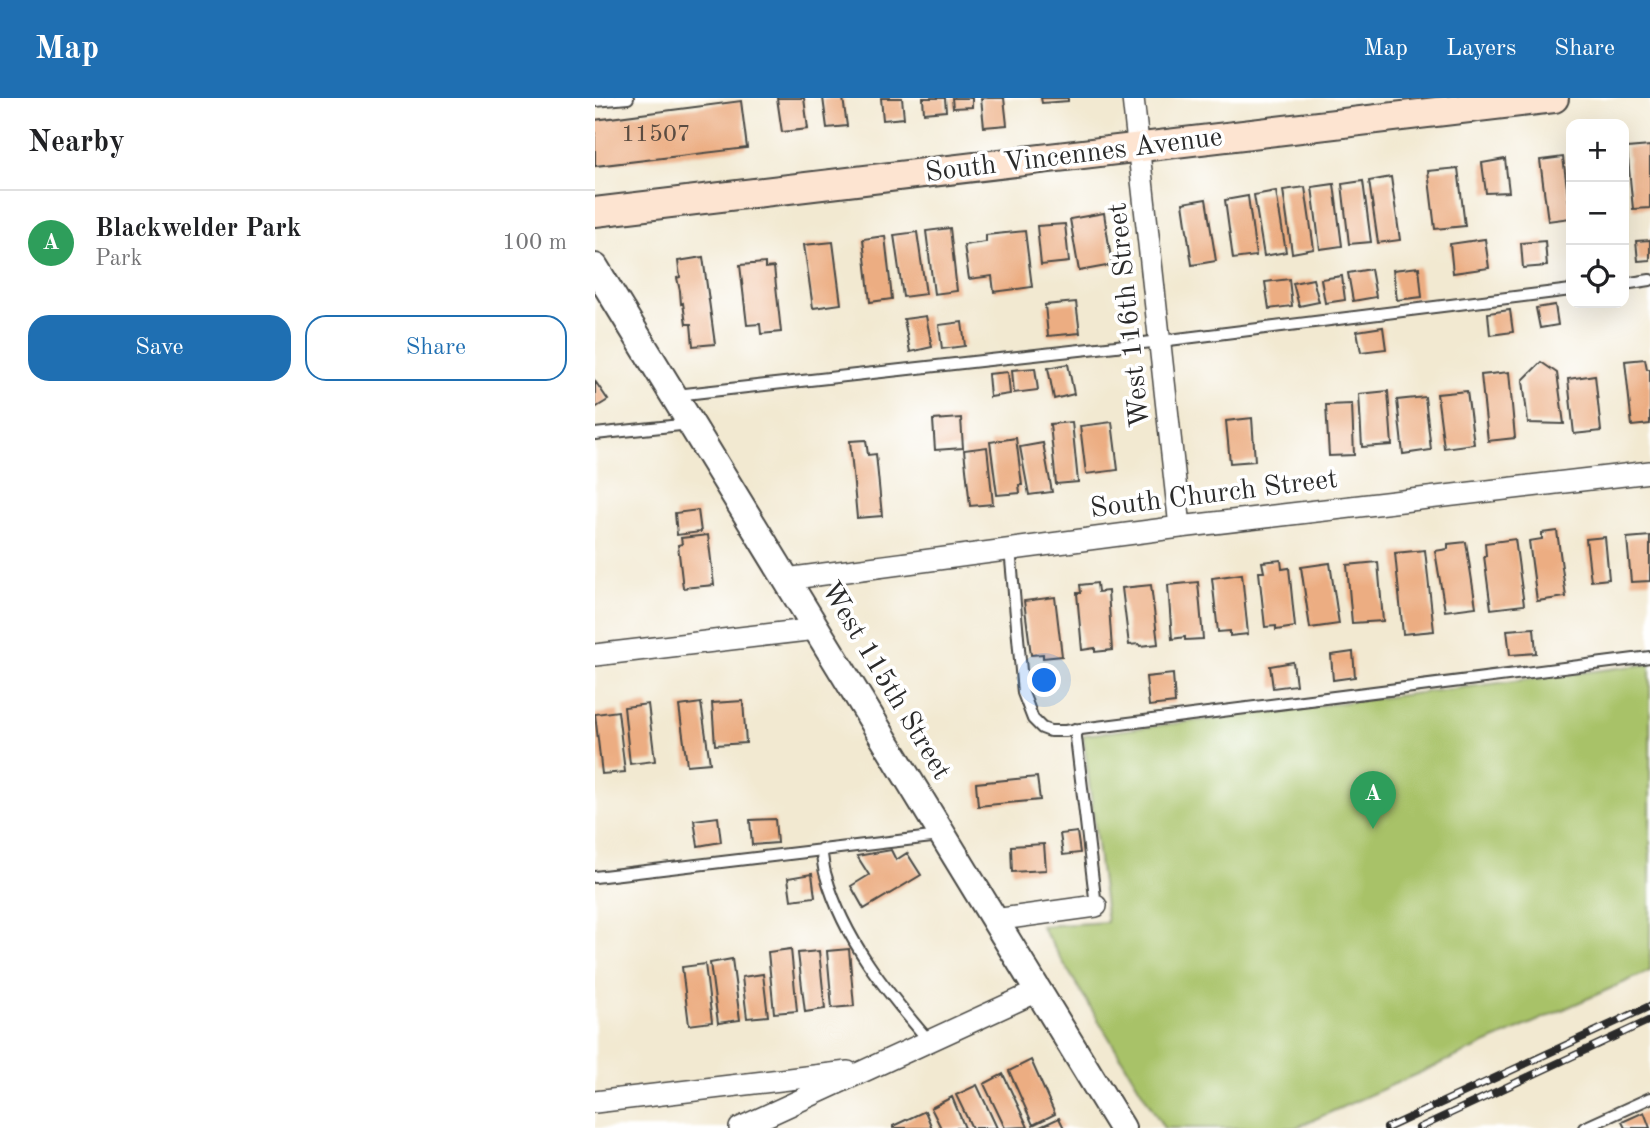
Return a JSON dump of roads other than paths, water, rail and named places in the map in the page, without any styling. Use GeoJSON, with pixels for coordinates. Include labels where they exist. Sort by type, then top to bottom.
{"type":"FeatureCollection","features":[{"type":"Feature","properties":{"kind":"main road","name":"South Vincennes Avenue"},"geometry":{"type":"LineString","coordinates":[[595,212],[1554,98]]}},
{"type":"Feature","properties":{"kind":"street","name":"West 116th Street"},"geometry":{"type":"LineString","coordinates":[[1133,98],[1181,527]]}},
{"type":"Feature","properties":{"kind":"street","name":"West 115th Street"},"geometry":{"type":"LineString","coordinates":[[595,267],[1122,1128]]}},
{"type":"Feature","properties":{"kind":"street","name":"South Church Street"},"geometry":{"type":"LineString","coordinates":[[786,579],[1181,527],[1650,472]]}},
{"type":"Feature","properties":{"kind":"street"},"geometry":{"type":"LineString","coordinates":[[595,654],[816,629]]}},
{"type":"Feature","properties":{"kind":"street"},"geometry":{"type":"LineString","coordinates":[[994,920],[1096,906]]}},
{"type":"Feature","properties":{"kind":"street"},"geometry":{"type":"LineString","coordinates":[[740,1128],[1038,991]]}},
{"type":"Feature","properties":{"kind":"street"},"geometry":{"type":"LineString","coordinates":[[595,1102],[867,1069]]}},
{"type":"Feature","properties":{"kind":"lane"},"geometry":{"type":"LineString","coordinates":[[595,102],[628,98]]}},
{"type":"Feature","properties":{"kind":"lane"},"geometry":{"type":"LineString","coordinates":[[1629,283],[1650,280]]}},
{"type":"Feature","properties":{"kind":"lane"},"geometry":{"type":"LineString","coordinates":[[674,395],[1161,341],[1566,291]]}},
{"type":"Feature","properties":{"kind":"lane"},"geometry":{"type":"LineString","coordinates":[[595,434],[691,424]]}},
{"type":"Feature","properties":{"kind":"lane"},"geometry":{"type":"LineString","coordinates":[[1010,549],[1023,693],[1033,719],[1042,728],[1050,731],[1650,657]]}},
{"type":"Feature","properties":{"kind":"lane"},"geometry":{"type":"LineString","coordinates":[[1075,729],[1096,906]]}},
{"type":"Feature","properties":{"kind":"lane"},"geometry":{"type":"LineString","coordinates":[[595,877],[943,835]]}},
{"type":"Feature","properties":{"kind":"lane"},"geometry":{"type":"LineString","coordinates":[[821,849],[825,875],[852,936],[874,975],[929,1041]]}},
{"type":"Feature","properties":{"kind":"lane"},"geometry":{"type":"LineString","coordinates":[[1584,1128],[1650,1098]]}},
{"type":"Feature","properties":{"kind":"railway"},"geometry":{"type":"LineString","coordinates":[[1387,1128],[1650,1006]]}},
{"type":"Feature","properties":{"kind":"railway"},"geometry":{"type":"LineString","coordinates":[[1419,1128],[1650,1020]]}},
{"type":"Feature","properties":{"kind":"place","name":"Blackwelder Park"},"geometry":{"type":"Point","coordinates":[1373,829]}}]}
